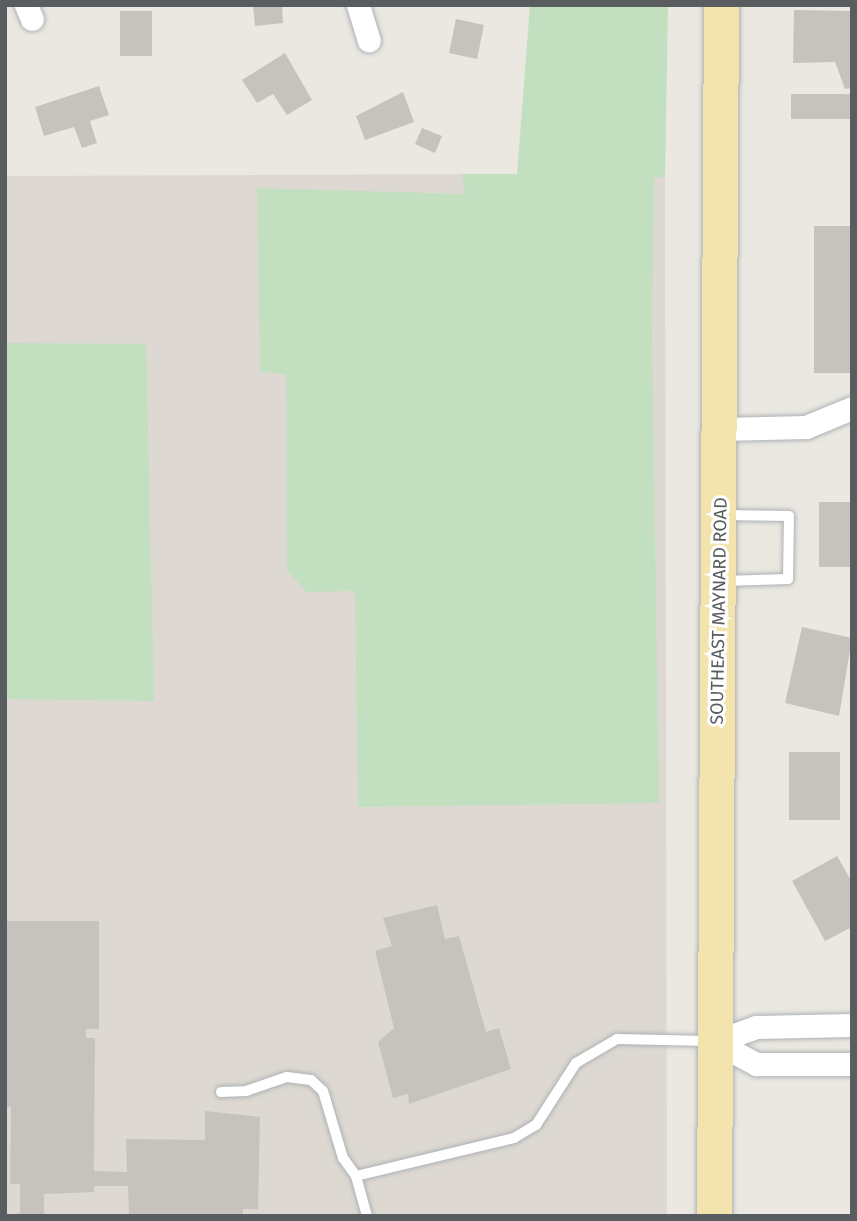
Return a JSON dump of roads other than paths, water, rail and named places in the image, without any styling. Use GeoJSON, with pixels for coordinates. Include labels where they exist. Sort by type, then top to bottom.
{"type":"FeatureCollection","features":[{"type":"Feature","properties":{"kind":"main road","name":"SOUTHEAST MAYNARD ROAD"},"geometry":{"type":"LineString","coordinates":[[714,1216],[721,429],[721,5]]}},
{"type":"Feature","properties":{"kind":"street"},"geometry":{"type":"LineString","coordinates":[[358,5],[369,40]]}},
{"type":"Feature","properties":{"kind":"street"},"geometry":{"type":"LineString","coordinates":[[721,429],[806,427],[852,408]]}},
{"type":"Feature","properties":{"kind":"street"},"geometry":{"type":"LineString","coordinates":[[715,1042],[756,1027],[852,1025]]}},
{"type":"Feature","properties":{"kind":"street"},"geometry":{"type":"LineString","coordinates":[[715,1042],[756,1065],[852,1064]]}},
{"type":"Feature","properties":{"kind":"lane"},"geometry":{"type":"LineString","coordinates":[[720,514],[789,516],[788,579],[720,581]]}},
{"type":"Feature","properties":{"kind":"lane"},"geometry":{"type":"LineString","coordinates":[[356,1176],[513,1138],[537,1125],[576,1063],[617,1040],[715,1042]]}},
{"type":"Feature","properties":{"kind":"lane"},"geometry":{"type":"LineString","coordinates":[[221,1092],[246,1091],[287,1077],[311,1080],[323,1091],[343,1158],[356,1176],[367,1216]]}}]}
